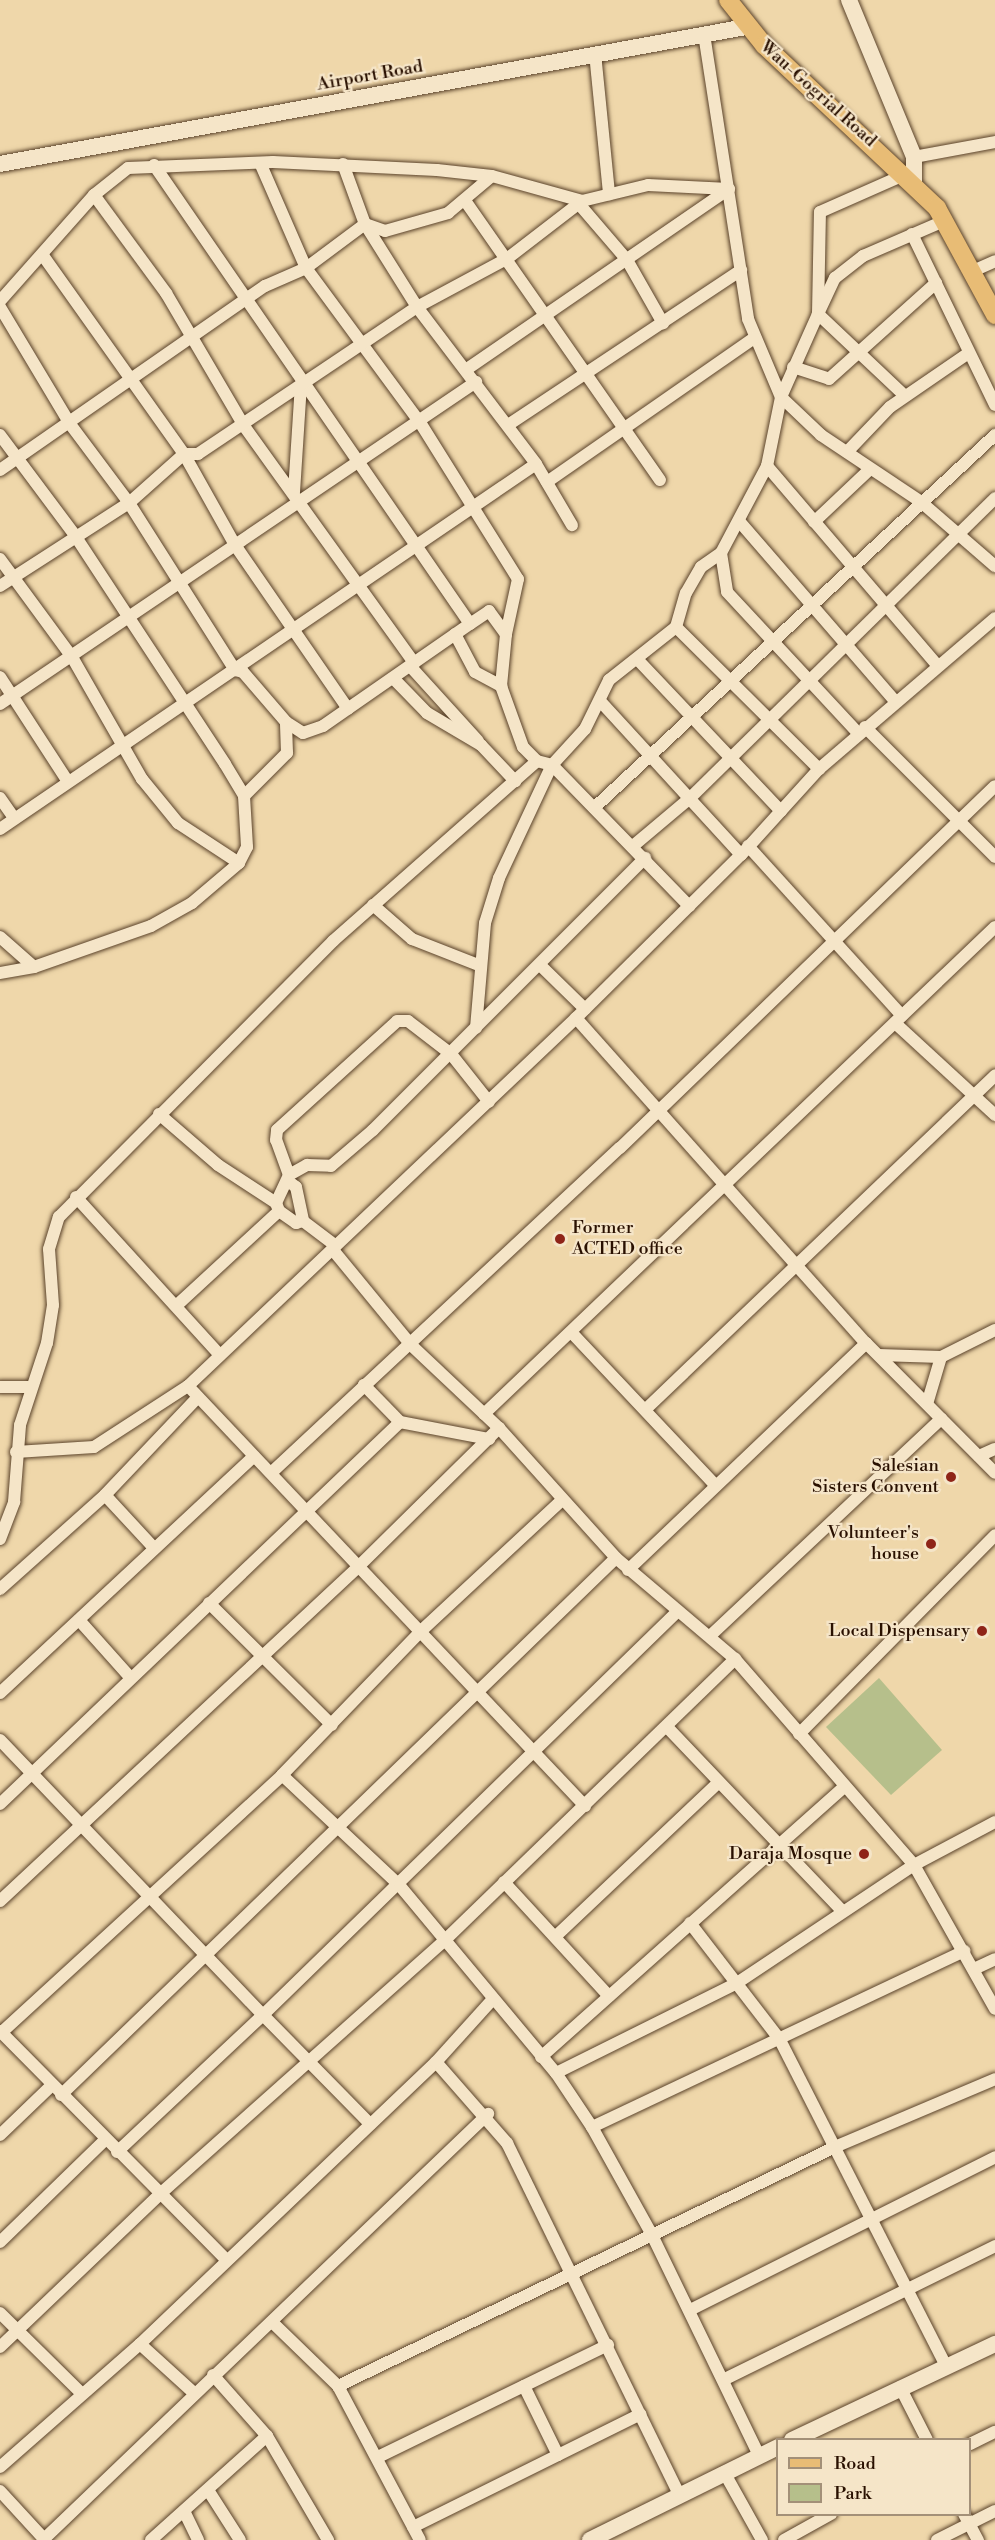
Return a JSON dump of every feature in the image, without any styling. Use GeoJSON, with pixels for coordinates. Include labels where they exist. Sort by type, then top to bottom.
{"type":"FeatureCollection","features":[{"type":"Feature","properties":{"kind":"main road","name":"Wau-Gogrial Road"},"geometry":{"type":"LineString","coordinates":[[728,0],[747,27],[910,178],[946,220],[995,315]]}},
{"type":"Feature","properties":{"kind":"street"},"geometry":{"type":"LineString","coordinates":[[849,0],[914,157],[910,178],[820,213],[818,314],[905,396]]}},
{"type":"Feature","properties":{"kind":"street","name":"Airport Road"},"geometry":{"type":"LineString","coordinates":[[0,164],[595,53],[747,27]]}},
{"type":"Feature","properties":{"kind":"street"},"geometry":{"type":"LineString","coordinates":[[704,34],[754,338],[781,397],[870,469],[921,502],[960,532],[995,566]]}},
{"type":"Feature","properties":{"kind":"street"},"geometry":{"type":"LineString","coordinates":[[595,53],[609,194]]}},
{"type":"Feature","properties":{"kind":"street"},"geometry":{"type":"LineString","coordinates":[[914,157],[995,142]]}},
{"type":"Feature","properties":{"kind":"street"},"geometry":{"type":"LineString","coordinates":[[343,164],[365,224],[417,307],[467,369],[536,464],[572,525]]}},
{"type":"Feature","properties":{"kind":"street"},"geometry":{"type":"LineString","coordinates":[[0,301],[44,257],[94,195],[118,171],[154,165],[343,164],[492,176],[581,202],[627,260],[663,323]]}},
{"type":"Feature","properties":{"kind":"street"},"geometry":{"type":"LineString","coordinates":[[154,165],[301,385],[359,461],[470,624]]}},
{"type":"Feature","properties":{"kind":"street"},"geometry":{"type":"LineString","coordinates":[[261,165],[306,268],[362,347],[421,424],[471,510],[518,579],[506,634],[501,687],[523,747],[537,761],[552,765],[645,858],[689,906]]}},
{"type":"Feature","properties":{"kind":"street"},"geometry":{"type":"LineString","coordinates":[[365,224],[385,231],[409,226],[466,202],[492,176]]}},
{"type":"Feature","properties":{"kind":"street"},"geometry":{"type":"LineString","coordinates":[[0,586],[74,534],[129,503],[184,454],[198,454],[244,426],[417,307],[508,258],[581,202],[648,185],[729,189]]}},
{"type":"Feature","properties":{"kind":"street"},"geometry":{"type":"LineString","coordinates":[[467,369],[545,319],[729,189]]}},
{"type":"Feature","properties":{"kind":"street"},"geometry":{"type":"LineString","coordinates":[[94,195],[166,292],[191,340],[244,426],[297,496],[412,665],[515,781]]}},
{"type":"Feature","properties":{"kind":"street"},"geometry":{"type":"LineString","coordinates":[[466,202],[508,258],[545,319],[660,480]]}},
{"type":"Feature","properties":{"kind":"street"},"geometry":{"type":"LineString","coordinates":[[476,1028],[485,923],[500,878],[552,765],[601,702],[609,680],[639,660],[676,627],[701,567],[721,553],[767,466],[781,397],[835,278],[863,256],[946,220]]}},
{"type":"Feature","properties":{"kind":"street"},"geometry":{"type":"LineString","coordinates":[[0,470],[18,461],[129,378],[191,340],[265,286],[306,268],[365,224]]}},
{"type":"Feature","properties":{"kind":"street"},"geometry":{"type":"LineString","coordinates":[[912,234],[967,354],[995,405]]}},
{"type":"Feature","properties":{"kind":"street"},"geometry":{"type":"LineString","coordinates":[[44,257],[184,454],[235,545],[295,626],[348,709]]}},
{"type":"Feature","properties":{"kind":"street"},"geometry":{"type":"LineString","coordinates":[[974,272],[995,261]]}},
{"type":"Feature","properties":{"kind":"street"},"geometry":{"type":"LineString","coordinates":[[508,425],[741,270]]}},
{"type":"Feature","properties":{"kind":"street"},"geometry":{"type":"LineString","coordinates":[[793,368],[829,380],[857,352],[936,283]]}},
{"type":"Feature","properties":{"kind":"street"},"geometry":{"type":"LineString","coordinates":[[0,308],[70,424],[129,503],[235,670],[243,672],[286,722],[303,733],[348,709],[489,611],[506,634]]}},
{"type":"Feature","properties":{"kind":"street"},"geometry":{"type":"LineString","coordinates":[[547,482],[625,431],[754,338]]}},
{"type":"Feature","properties":{"kind":"street"},"geometry":{"type":"LineString","coordinates":[[848,452],[905,396],[967,354]]}},
{"type":"Feature","properties":{"kind":"street"},"geometry":{"type":"LineString","coordinates":[[0,704],[180,584],[235,545],[297,496],[421,424],[476,382]]}},
{"type":"Feature","properties":{"kind":"street"},"geometry":{"type":"LineString","coordinates":[[297,496],[301,385]]}},
{"type":"Feature","properties":{"kind":"street"},"geometry":{"type":"LineString","coordinates":[[0,435],[74,534],[185,701],[244,796],[247,847],[239,863],[192,903],[151,926],[34,967],[0,973]]}},
{"type":"Feature","properties":{"kind":"street"},"geometry":{"type":"LineString","coordinates":[[594,807],[732,682],[921,502],[995,435]]}},
{"type":"Feature","properties":{"kind":"street"},"geometry":{"type":"LineString","coordinates":[[0,829],[118,744],[235,670],[414,544],[471,510],[536,464]]}},
{"type":"Feature","properties":{"kind":"street"},"geometry":{"type":"LineString","coordinates":[[767,466],[938,664]]}},
{"type":"Feature","properties":{"kind":"street"},"geometry":{"type":"LineString","coordinates":[[814,522],[870,469]]}},
{"type":"Feature","properties":{"kind":"street"},"geometry":{"type":"LineString","coordinates":[[633,846],[690,798],[995,498]]}},
{"type":"Feature","properties":{"kind":"street"},"geometry":{"type":"LineString","coordinates":[[739,521],[849,643],[894,700]]}},
{"type":"Feature","properties":{"kind":"street"},"geometry":{"type":"LineString","coordinates":[[721,553],[726,592],[810,682],[995,857]]}},
{"type":"Feature","properties":{"kind":"street"},"geometry":{"type":"LineString","coordinates":[[0,559],[72,657],[118,744],[178,823],[239,863]]}},
{"type":"Feature","properties":{"kind":"street"},"geometry":{"type":"LineString","coordinates":[[16,1452],[94,1447],[188,1386],[219,1354],[581,1014],[745,851],[819,769],[894,700],[995,618]]}},
{"type":"Feature","properties":{"kind":"street"},"geometry":{"type":"LineString","coordinates":[[676,627],[819,769]]}},
{"type":"Feature","properties":{"kind":"street"},"geometry":{"type":"LineString","coordinates":[[455,634],[475,672],[501,687]]}},
{"type":"Feature","properties":{"kind":"street"},"geometry":{"type":"LineString","coordinates":[[639,660],[781,811]]}},
{"type":"Feature","properties":{"kind":"street"},"geometry":{"type":"LineString","coordinates":[[0,677],[67,780]]}},
{"type":"Feature","properties":{"kind":"street"},"geometry":{"type":"LineString","coordinates":[[393,678],[426,714],[481,745]]}},
{"type":"Feature","properties":{"kind":"street"},"geometry":{"type":"LineString","coordinates":[[601,702],[648,758],[834,941],[899,1020],[976,1093],[995,1115]]}},
{"type":"Feature","properties":{"kind":"street"},"geometry":{"type":"LineString","coordinates":[[244,796],[287,753],[286,722]]}},
{"type":"Feature","properties":{"kind":"street"},"geometry":{"type":"LineString","coordinates":[[0,1539],[14,1502],[16,1452],[30,1387],[53,1305],[51,1234],[76,1197],[373,905],[537,761]]}},
{"type":"Feature","properties":{"kind":"street"},"geometry":{"type":"LineString","coordinates":[[271,1473],[660,1110],[956,820],[995,786]]}},
{"type":"Feature","properties":{"kind":"street"},"geometry":{"type":"LineString","coordinates":[[0,798],[14,818]]}},
{"type":"Feature","properties":{"kind":"street"},"geometry":{"type":"LineString","coordinates":[[176,1306],[278,1207],[289,1178],[307,1165],[331,1166],[451,1054],[645,858]]}},
{"type":"Feature","properties":{"kind":"street"},"geometry":{"type":"LineString","coordinates":[[373,905],[412,939],[481,966]]}},
{"type":"Feature","properties":{"kind":"street"},"geometry":{"type":"LineString","coordinates":[[484,1414],[995,927]]}},
{"type":"Feature","properties":{"kind":"street"},"geometry":{"type":"LineString","coordinates":[[0,937],[34,967]]}},
{"type":"Feature","properties":{"kind":"street"},"geometry":{"type":"LineString","coordinates":[[540,965],[723,1185],[866,1344],[995,1473]]}},
{"type":"Feature","properties":{"kind":"street"},"geometry":{"type":"LineString","coordinates":[[489,1102],[451,1054],[408,1021],[393,1023],[277,1130],[276,1140],[289,1178],[296,1187],[303,1221],[334,1248],[411,1344],[499,1428],[616,1558],[677,1612],[711,1635],[735,1659],[914,1865],[995,2009]]}},
{"type":"Feature","properties":{"kind":"street"},"geometry":{"type":"LineString","coordinates":[[646,1409],[995,1075]]}},
{"type":"Feature","properties":{"kind":"street"},"geometry":{"type":"LineString","coordinates":[[159,1114],[218,1165],[278,1207],[296,1223],[303,1221]]}},
{"type":"Feature","properties":{"kind":"street"},"geometry":{"type":"LineString","coordinates":[[76,1197],[219,1354]]}},
{"type":"Feature","properties":{"kind":"street"},"geometry":{"type":"LineString","coordinates":[[879,1356],[941,1357],[995,1330]]}},
{"type":"Feature","properties":{"kind":"street"},"geometry":{"type":"LineString","coordinates":[[571,1332],[646,1409],[714,1484]]}},
{"type":"Feature","properties":{"kind":"street"},"geometry":{"type":"LineString","coordinates":[[628,1570],[714,1484],[866,1344]]}},
{"type":"Feature","properties":{"kind":"street"},"geometry":{"type":"LineString","coordinates":[[927,1404],[941,1357]]}},
{"type":"Feature","properties":{"kind":"street"},"geometry":{"type":"LineString","coordinates":[[364,1384],[400,1422],[489,1439]]}},
{"type":"Feature","properties":{"kind":"street"},"geometry":{"type":"LineString","coordinates":[[0,1386],[30,1387]]}},
{"type":"Feature","properties":{"kind":"street"},"geometry":{"type":"LineString","coordinates":[[188,1386],[585,1806]]}},
{"type":"Feature","properties":{"kind":"street"},"geometry":{"type":"LineString","coordinates":[[0,1589],[105,1495],[198,1397]]}},
{"type":"Feature","properties":{"kind":"street"},"geometry":{"type":"LineString","coordinates":[[711,1635],[941,1419]]}},
{"type":"Feature","properties":{"kind":"street"},"geometry":{"type":"LineString","coordinates":[[0,1804],[130,1677],[400,1422]]}},
{"type":"Feature","properties":{"kind":"street"},"geometry":{"type":"LineString","coordinates":[[0,1901],[262,1658],[499,1428]]}},
{"type":"Feature","properties":{"kind":"street"},"geometry":{"type":"LineString","coordinates":[[979,1456],[995,1449]]}},
{"type":"Feature","properties":{"kind":"street"},"geometry":{"type":"LineString","coordinates":[[0,1693],[254,1456]]}},
{"type":"Feature","properties":{"kind":"street"},"geometry":{"type":"LineString","coordinates":[[105,1495],[154,1548]]}},
{"type":"Feature","properties":{"kind":"street"},"geometry":{"type":"LineString","coordinates":[[226,2259],[105,2140],[1,2032],[282,1775],[421,1631],[562,1500]]}},
{"type":"Feature","properties":{"kind":"street"},"geometry":{"type":"LineString","coordinates":[[799,1734],[995,1535]]}},
{"type":"Feature","properties":{"kind":"street"},"geometry":{"type":"LineString","coordinates":[[61,2095],[616,1558]]}},
{"type":"Feature","properties":{"kind":"street"},"geometry":{"type":"LineString","coordinates":[[209,1603],[332,1725]]}},
{"type":"Feature","properties":{"kind":"street"},"geometry":{"type":"LineString","coordinates":[[117,2152],[400,1886],[532,1751],[677,1612]]}},
{"type":"Feature","properties":{"kind":"street"},"geometry":{"type":"LineString","coordinates":[[79,1620],[130,1677]]}},
{"type":"Feature","properties":{"kind":"street"},"geometry":{"type":"LineString","coordinates":[[0,2347],[160,2194],[443,1942],[735,1659]]}},
{"type":"Feature","properties":{"kind":"street"},"geometry":{"type":"LineString","coordinates":[[667,1727],[718,1783],[781,1843],[842,1911]]}},
{"type":"Feature","properties":{"kind":"street"},"geometry":{"type":"LineString","coordinates":[[0,1740],[148,1898],[369,2124]]}},
{"type":"Feature","properties":{"kind":"street"},"geometry":{"type":"LineString","coordinates":[[282,1775],[400,1886],[443,1942],[556,2073],[592,2127],[651,2235],[725,2379],[759,2455]]}},
{"type":"Feature","properties":{"kind":"street"},"geometry":{"type":"LineString","coordinates":[[556,1936],[718,1783]]}},
{"type":"Feature","properties":{"kind":"street"},"geometry":{"type":"LineString","coordinates":[[541,2057],[846,1786]]}},
{"type":"Feature","properties":{"kind":"street"},"geometry":{"type":"LineString","coordinates":[[556,2073],[737,1983],[914,1865],[995,1822]]}},
{"type":"Feature","properties":{"kind":"street"},"geometry":{"type":"LineString","coordinates":[[504,1882],[609,1996]]}},
{"type":"Feature","properties":{"kind":"street"},"geometry":{"type":"LineString","coordinates":[[690,1923],[780,2040],[872,2222],[910,2288],[945,2364]]}},
{"type":"Feature","properties":{"kind":"street"},"geometry":{"type":"LineString","coordinates":[[592,2127],[964,1951]]}},
{"type":"Feature","properties":{"kind":"street"},"geometry":{"type":"LineString","coordinates":[[974,1969],[995,1959]]}},
{"type":"Feature","properties":{"kind":"street"},"geometry":{"type":"LineString","coordinates":[[0,2467],[140,2344],[226,2259],[436,2062],[492,2000]]}},
{"type":"Feature","properties":{"kind":"street"},"geometry":{"type":"LineString","coordinates":[[436,2062],[488,2114],[574,2271],[679,2494]]}},
{"type":"Feature","properties":{"kind":"street"},"geometry":{"type":"LineString","coordinates":[[338,2386],[835,2146],[995,2079]]}},
{"type":"Feature","properties":{"kind":"street"},"geometry":{"type":"LineString","coordinates":[[0,2135],[52,2085]]}},
{"type":"Feature","properties":{"kind":"street"},"geometry":{"type":"LineString","coordinates":[[0,2491],[45,2539],[213,2375],[273,2322],[488,2114]]}},
{"type":"Feature","properties":{"kind":"street"},"geometry":{"type":"LineString","coordinates":[[0,2242],[105,2140]]}},
{"type":"Feature","properties":{"kind":"street"},"geometry":{"type":"LineString","coordinates":[[690,2310],[872,2222],[995,2157]]}},
{"type":"Feature","properties":{"kind":"street"},"geometry":{"type":"LineString","coordinates":[[725,2379],[995,2246]]}},
{"type":"Feature","properties":{"kind":"street"},"geometry":{"type":"LineString","coordinates":[[0,2313],[82,2394]]}},
{"type":"Feature","properties":{"kind":"street"},"geometry":{"type":"LineString","coordinates":[[273,2322],[338,2386],[378,2457],[420,2540]]}},
{"type":"Feature","properties":{"kind":"street"},"geometry":{"type":"LineString","coordinates":[[140,2344],[195,2394]]}},
{"type":"Feature","properties":{"kind":"street"},"geometry":{"type":"LineString","coordinates":[[794,2438],[945,2364],[995,2344]]}},
{"type":"Feature","properties":{"kind":"street"},"geometry":{"type":"LineString","coordinates":[[378,2457],[608,2345]]}},
{"type":"Feature","properties":{"kind":"street"},"geometry":{"type":"LineString","coordinates":[[213,2375],[267,2436],[328,2540]]}},
{"type":"Feature","properties":{"kind":"street"},"geometry":{"type":"LineString","coordinates":[[524,2386],[558,2455]]}},
{"type":"Feature","properties":{"kind":"street"},"geometry":{"type":"LineString","coordinates":[[900,2387],[926,2438]]}},
{"type":"Feature","properties":{"kind":"street"},"geometry":{"type":"LineString","coordinates":[[413,2528],[641,2414]]}},
{"type":"Feature","properties":{"kind":"street"},"geometry":{"type":"LineString","coordinates":[[971,2443],[995,2432]]}},
{"type":"Feature","properties":{"kind":"street"},"geometry":{"type":"LineString","coordinates":[[151,2540],[267,2436]]}},
{"type":"Feature","properties":{"kind":"street"},"geometry":{"type":"LineString","coordinates":[[590,2540],[776,2446]]}},
{"type":"Feature","properties":{"kind":"street"},"geometry":{"type":"LineString","coordinates":[[724,2472],[762,2540]]}},
{"type":"Feature","properties":{"kind":"street"},"geometry":{"type":"LineString","coordinates":[[208,2490],[240,2540]]}},
{"type":"Feature","properties":{"kind":"street"},"geometry":{"type":"LineString","coordinates":[[184,2511],[198,2540]]}},
{"type":"Feature","properties":{"kind":"street"},"geometry":{"type":"LineString","coordinates":[[937,2540],[966,2519],[995,2511]]}},
{"type":"Feature","properties":{"kind":"street"},"geometry":{"type":"LineString","coordinates":[[784,2540],[827,2516]]}},
{"type":"Feature","properties":{"kind":"street"},"geometry":{"type":"LineString","coordinates":[[966,2519],[978,2540]]}},
{"type":"Feature","properties":{"kind":"green space"},"geometry":{"type":"Polygon","coordinates":[[[879,1678],[942,1750],[891,1795],[826,1727],[879,1678]]]}},
{"type":"Feature","properties":{"kind":"place","name":"Former ACTED office"},"geometry":{"type":"Point","coordinates":[560,1239]}},
{"type":"Feature","properties":{"kind":"place","name":"Salesian Sisters Convent"},"geometry":{"type":"Point","coordinates":[951,1477]}},
{"type":"Feature","properties":{"kind":"place","name":"Volunteer's house"},"geometry":{"type":"Point","coordinates":[931,1544]}},
{"type":"Feature","properties":{"kind":"place","name":"Local Dispensary"},"geometry":{"type":"Point","coordinates":[982,1631]}},
{"type":"Feature","properties":{"kind":"place","name":"Daraja Mosque"},"geometry":{"type":"Point","coordinates":[864,1854]}}]}
